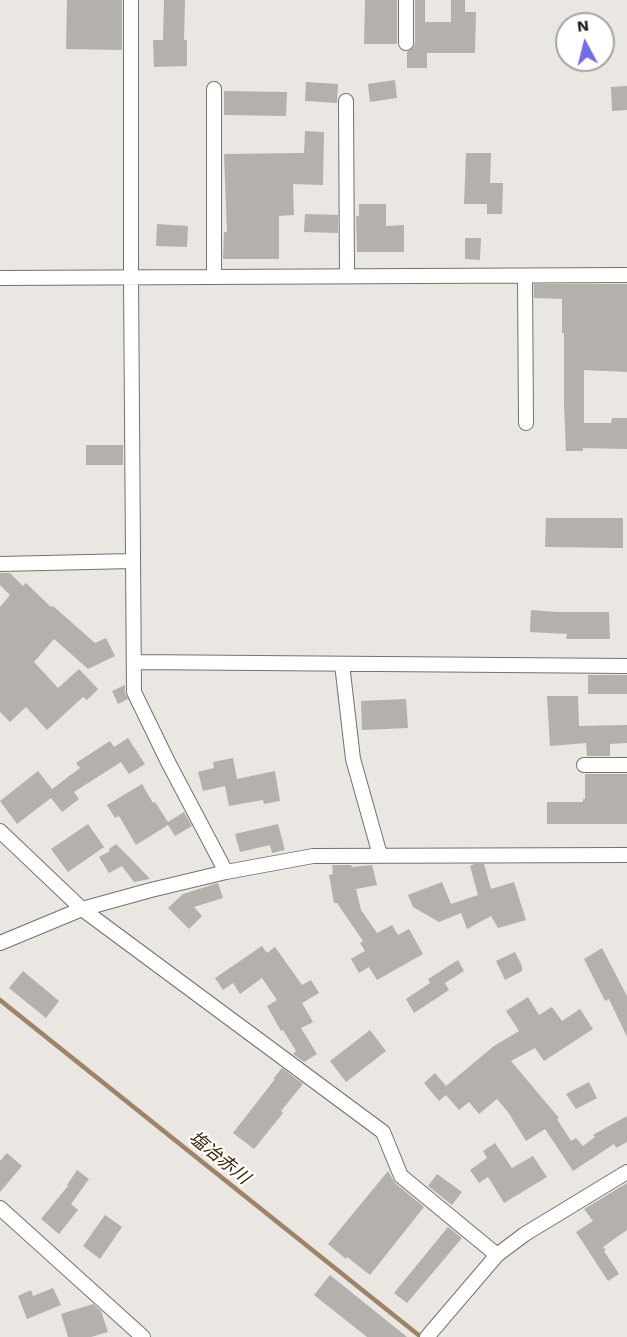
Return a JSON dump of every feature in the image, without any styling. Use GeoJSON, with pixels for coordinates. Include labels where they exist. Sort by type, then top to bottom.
{"type":"FeatureCollection","features":[{"type":"Feature","properties":{"kind":"street"},"geometry":{"type":"LineString","coordinates":[[131,0],[134,692],[226,872]]}},
{"type":"Feature","properties":{"kind":"street"},"geometry":{"type":"LineString","coordinates":[[406,0],[406,43]]}},
{"type":"Feature","properties":{"kind":"street"},"geometry":{"type":"LineString","coordinates":[[214,89],[214,277]]}},
{"type":"Feature","properties":{"kind":"street"},"geometry":{"type":"LineString","coordinates":[[346,101],[347,276]]}},
{"type":"Feature","properties":{"kind":"street"},"geometry":{"type":"LineString","coordinates":[[0,278],[627,275]]}},
{"type":"Feature","properties":{"kind":"street"},"geometry":{"type":"LineString","coordinates":[[525,276],[526,423]]}},
{"type":"Feature","properties":{"kind":"street"},"geometry":{"type":"LineString","coordinates":[[0,564],[133,561]]}},
{"type":"Feature","properties":{"kind":"street"},"geometry":{"type":"LineString","coordinates":[[134,662],[627,666]]}},
{"type":"Feature","properties":{"kind":"street"},"geometry":{"type":"LineString","coordinates":[[342,664],[353,759],[380,855]]}},
{"type":"Feature","properties":{"kind":"street"},"geometry":{"type":"LineString","coordinates":[[584,765],[627,765]]}},
{"type":"Feature","properties":{"kind":"street"},"geometry":{"type":"LineString","coordinates":[[0,831],[82,909],[383,1132],[401,1176],[497,1256]]}},
{"type":"Feature","properties":{"kind":"street"},"geometry":{"type":"LineString","coordinates":[[0,943],[82,909],[226,872],[313,856],[627,855]]}},
{"type":"Feature","properties":{"kind":"street"},"geometry":{"type":"LineString","coordinates":[[427,1337],[497,1256],[525,1234],[627,1172]]}},
{"type":"Feature","properties":{"kind":"street"},"geometry":{"type":"LineString","coordinates":[[0,1208],[143,1337]]}},
{"type":"Feature","properties":{"kind":"building"},"geometry":{"type":"Polygon","coordinates":[[[67,0],[122,0],[122,50],[66,49],[67,0]]]}},
{"type":"Feature","properties":{"kind":"building"},"geometry":{"type":"Polygon","coordinates":[[[164,0],[185,0],[184,40],[187,40],[187,66],[154,67],[153,40],[163,40],[164,0]]]}},
{"type":"Feature","properties":{"kind":"building"},"geometry":{"type":"Polygon","coordinates":[[[365,0],[397,0],[397,44],[364,44],[365,0]]]}},
{"type":"Feature","properties":{"kind":"building"},"geometry":{"type":"Polygon","coordinates":[[[415,0],[425,0],[425,22],[451,22],[451,0],[465,0],[465,12],[476,12],[475,53],[427,53],[427,68],[407,68],[407,52],[413,48],[415,43],[415,0]]]}},
{"type":"Feature","properties":{"kind":"building"},"geometry":{"type":"Polygon","coordinates":[[[395,80],[397,98],[370,102],[368,84],[395,80]]]}},
{"type":"Feature","properties":{"kind":"building"},"geometry":{"type":"Polygon","coordinates":[[[306,82],[338,84],[337,103],[305,101],[306,82]]]}},
{"type":"Feature","properties":{"kind":"building"},"geometry":{"type":"Polygon","coordinates":[[[627,86],[627,110],[612,111],[611,87],[627,86]]]}},
{"type":"Feature","properties":{"kind":"building"},"geometry":{"type":"Polygon","coordinates":[[[224,91],[287,92],[286,116],[224,115],[224,91]]]}},
{"type":"Feature","properties":{"kind":"building"},"geometry":{"type":"Polygon","coordinates":[[[305,131],[324,132],[323,185],[293,184],[294,215],[279,216],[279,259],[223,259],[224,232],[227,232],[224,154],[304,153],[305,131]]]}},
{"type":"Feature","properties":{"kind":"building"},"geometry":{"type":"Polygon","coordinates":[[[466,153],[491,153],[490,183],[503,183],[502,214],[487,214],[487,204],[464,204],[466,153]]]}},
{"type":"Feature","properties":{"kind":"building"},"geometry":{"type":"Polygon","coordinates":[[[359,204],[386,204],[386,226],[404,225],[404,252],[357,252],[356,216],[359,216],[359,204]]]}},
{"type":"Feature","properties":{"kind":"building"},"geometry":{"type":"Polygon","coordinates":[[[305,214],[338,215],[338,233],[304,232],[305,214]]]}},
{"type":"Feature","properties":{"kind":"building"},"geometry":{"type":"Polygon","coordinates":[[[157,224],[188,226],[187,247],[156,246],[157,224]]]}},
{"type":"Feature","properties":{"kind":"building"},"geometry":{"type":"Polygon","coordinates":[[[465,238],[481,238],[480,260],[465,259],[465,238]]]}},
{"type":"Feature","properties":{"kind":"building"},"geometry":{"type":"Polygon","coordinates":[[[534,284],[627,284],[627,372],[584,370],[584,423],[611,423],[612,418],[627,418],[627,449],[583,448],[583,451],[566,451],[562,299],[534,298],[534,284]]]}},
{"type":"Feature","properties":{"kind":"building"},"geometry":{"type":"Polygon","coordinates":[[[86,445],[123,445],[123,465],[86,465],[86,445]]]}},
{"type":"Feature","properties":{"kind":"building"},"geometry":{"type":"Polygon","coordinates":[[[546,518],[623,518],[623,548],[545,547],[546,518]]]}},
{"type":"Feature","properties":{"kind":"building"},"geometry":{"type":"Polygon","coordinates":[[[0,573],[10,573],[23,586],[26,583],[95,643],[106,638],[115,656],[88,669],[54,639],[34,662],[58,688],[79,669],[98,689],[87,700],[83,697],[47,730],[26,707],[10,722],[0,712],[0,607],[10,595],[0,585],[0,573]]]}},
{"type":"Feature","properties":{"kind":"building"},"geometry":{"type":"Polygon","coordinates":[[[531,610],[609,612],[610,639],[566,639],[567,634],[530,632],[531,610]]]}},
{"type":"Feature","properties":{"kind":"building"},"geometry":{"type":"Polygon","coordinates":[[[588,675],[627,675],[627,694],[588,694],[588,675]]]}},
{"type":"Feature","properties":{"kind":"building"},"geometry":{"type":"Polygon","coordinates":[[[125,685],[128,699],[118,704],[112,691],[125,685]]]}},
{"type":"Feature","properties":{"kind":"building"},"geometry":{"type":"Polygon","coordinates":[[[547,696],[578,696],[579,726],[627,725],[627,743],[610,744],[610,756],[587,756],[586,743],[550,746],[547,696]]]}},
{"type":"Feature","properties":{"kind":"building"},"geometry":{"type":"Polygon","coordinates":[[[406,699],[408,728],[362,730],[361,701],[406,699]]]}},
{"type":"Feature","properties":{"kind":"building"},"geometry":{"type":"Polygon","coordinates":[[[128,738],[145,764],[129,774],[121,762],[74,792],[79,799],[62,812],[51,798],[17,824],[0,801],[38,771],[52,789],[80,768],[76,763],[110,741],[114,747],[128,738]]]}},
{"type":"Feature","properties":{"kind":"building"},"geometry":{"type":"Polygon","coordinates":[[[233,758],[237,779],[275,771],[280,801],[264,804],[263,800],[229,806],[225,786],[203,791],[198,772],[214,768],[213,762],[233,758]]]}},
{"type":"Feature","properties":{"kind":"building"},"geometry":{"type":"Polygon","coordinates":[[[585,774],[627,774],[627,824],[547,824],[547,802],[583,802],[585,774]]]}},
{"type":"Feature","properties":{"kind":"building"},"geometry":{"type":"Polygon","coordinates":[[[142,784],[168,822],[184,812],[192,826],[175,836],[168,825],[136,845],[119,816],[115,818],[107,805],[142,784]]]}},
{"type":"Feature","properties":{"kind":"building"},"geometry":{"type":"Polygon","coordinates":[[[88,824],[104,847],[68,872],[51,849],[88,824]]]}},
{"type":"Feature","properties":{"kind":"building"},"geometry":{"type":"Polygon","coordinates":[[[278,824],[285,850],[272,853],[270,845],[240,852],[235,834],[278,824]]]}},
{"type":"Feature","properties":{"kind":"building"},"geometry":{"type":"Polygon","coordinates":[[[116,844],[150,879],[134,882],[122,866],[109,873],[99,857],[110,851],[109,849],[116,844]]]}},
{"type":"Feature","properties":{"kind":"building"},"geometry":{"type":"Polygon","coordinates":[[[484,864],[491,889],[514,882],[526,920],[498,928],[491,916],[467,929],[461,913],[439,922],[413,907],[408,895],[442,882],[451,904],[478,895],[470,866],[484,864]]]}},
{"type":"Feature","properties":{"kind":"building"},"geometry":{"type":"Polygon","coordinates":[[[332,865],[351,865],[352,867],[372,865],[377,885],[356,889],[361,910],[377,933],[392,925],[398,935],[409,929],[423,954],[377,980],[369,967],[359,973],[351,959],[365,951],[360,943],[363,941],[337,903],[334,903],[329,875],[333,874],[332,865]]]}},
{"type":"Feature","properties":{"kind":"building"},"geometry":{"type":"Polygon","coordinates":[[[218,883],[223,898],[194,907],[202,916],[189,929],[168,908],[183,894],[218,883]]]}},
{"type":"Feature","properties":{"kind":"building"},"geometry":{"type":"Polygon","coordinates":[[[262,946],[267,953],[275,947],[302,985],[311,980],[319,993],[302,1003],[313,1022],[301,1028],[317,1054],[304,1062],[293,1054],[296,1051],[267,1006],[277,1000],[262,978],[240,994],[233,983],[223,990],[215,978],[262,946]]]}},
{"type":"Feature","properties":{"kind":"building"},"geometry":{"type":"Polygon","coordinates":[[[602,948],[627,996],[627,1037],[609,999],[605,1001],[584,959],[602,948]]]}},
{"type":"Feature","properties":{"kind":"building"},"geometry":{"type":"Polygon","coordinates":[[[515,952],[522,971],[505,980],[496,961],[515,952]]]}},
{"type":"Feature","properties":{"kind":"building"},"geometry":{"type":"Polygon","coordinates":[[[458,960],[464,971],[445,983],[449,990],[414,1013],[406,999],[430,983],[428,979],[458,960]]]}},
{"type":"Feature","properties":{"kind":"building"},"geometry":{"type":"Polygon","coordinates":[[[23,971],[59,1001],[46,1018],[9,988],[23,971]]]}},
{"type":"Feature","properties":{"kind":"building"},"geometry":{"type":"Polygon","coordinates":[[[528,997],[539,1015],[552,1007],[562,1021],[580,1009],[593,1029],[544,1061],[535,1048],[511,1061],[559,1118],[557,1119],[571,1141],[576,1138],[583,1146],[595,1137],[593,1135],[627,1116],[627,1142],[616,1148],[614,1144],[573,1171],[545,1129],[526,1141],[497,1099],[479,1114],[469,1102],[459,1110],[446,1095],[439,1101],[424,1083],[435,1073],[446,1086],[494,1046],[519,1031],[506,1011],[528,997]]]}},
{"type":"Feature","properties":{"kind":"building"},"geometry":{"type":"Polygon","coordinates":[[[370,1030],[386,1051],[346,1082],[330,1061],[370,1030]]]}},
{"type":"Feature","properties":{"kind":"building"},"geometry":{"type":"Polygon","coordinates":[[[282,1068],[303,1084],[254,1149],[233,1133],[282,1068]]]}},
{"type":"Feature","properties":{"kind":"building"},"geometry":{"type":"Polygon","coordinates":[[[589,1082],[597,1098],[576,1109],[566,1094],[589,1082]]]}},
{"type":"Feature","properties":{"kind":"building"},"geometry":{"type":"Polygon","coordinates":[[[495,1143],[512,1168],[533,1156],[547,1177],[504,1203],[488,1177],[479,1183],[470,1170],[487,1158],[483,1151],[495,1143]]]}},
{"type":"Feature","properties":{"kind":"building"},"geometry":{"type":"Polygon","coordinates":[[[7,1153],[22,1166],[0,1192],[0,1161],[7,1153]]]}},
{"type":"Feature","properties":{"kind":"building"},"geometry":{"type":"Polygon","coordinates":[[[77,1170],[89,1179],[71,1204],[78,1210],[59,1234],[41,1219],[68,1186],[77,1170]]]}},
{"type":"Feature","properties":{"kind":"building"},"geometry":{"type":"Polygon","coordinates":[[[388,1171],[395,1183],[424,1207],[370,1275],[328,1244],[388,1171]]]}},
{"type":"Feature","properties":{"kind":"building"},"geometry":{"type":"Polygon","coordinates":[[[437,1174],[462,1192],[452,1205],[428,1186],[437,1174]]]}},
{"type":"Feature","properties":{"kind":"building"},"geometry":{"type":"Polygon","coordinates":[[[627,1183],[627,1230],[603,1247],[619,1274],[608,1281],[576,1232],[593,1221],[584,1209],[627,1183]]]}},
{"type":"Feature","properties":{"kind":"building"},"geometry":{"type":"Polygon","coordinates":[[[105,1215],[122,1227],[100,1259],[83,1246],[105,1215]]]}},
{"type":"Feature","properties":{"kind":"building"},"geometry":{"type":"Polygon","coordinates":[[[448,1227],[462,1238],[407,1303],[394,1293],[448,1227]]]}},
{"type":"Feature","properties":{"kind":"building"},"geometry":{"type":"Polygon","coordinates":[[[330,1275],[407,1337],[367,1337],[314,1295],[330,1275]]]}},
{"type":"Feature","properties":{"kind":"building"},"geometry":{"type":"Polygon","coordinates":[[[53,1288],[61,1305],[27,1319],[18,1296],[31,1290],[33,1296],[53,1288]]]}},
{"type":"Feature","properties":{"kind":"building"},"geometry":{"type":"Polygon","coordinates":[[[93,1304],[101,1311],[108,1332],[91,1337],[68,1337],[61,1314],[93,1304]]]}},
{"type":"Feature","properties":{"kind":"waterway","name":"塩冶赤川"},"geometry":{"type":"LineString","coordinates":[[0,1000],[421,1337]]}}]}
